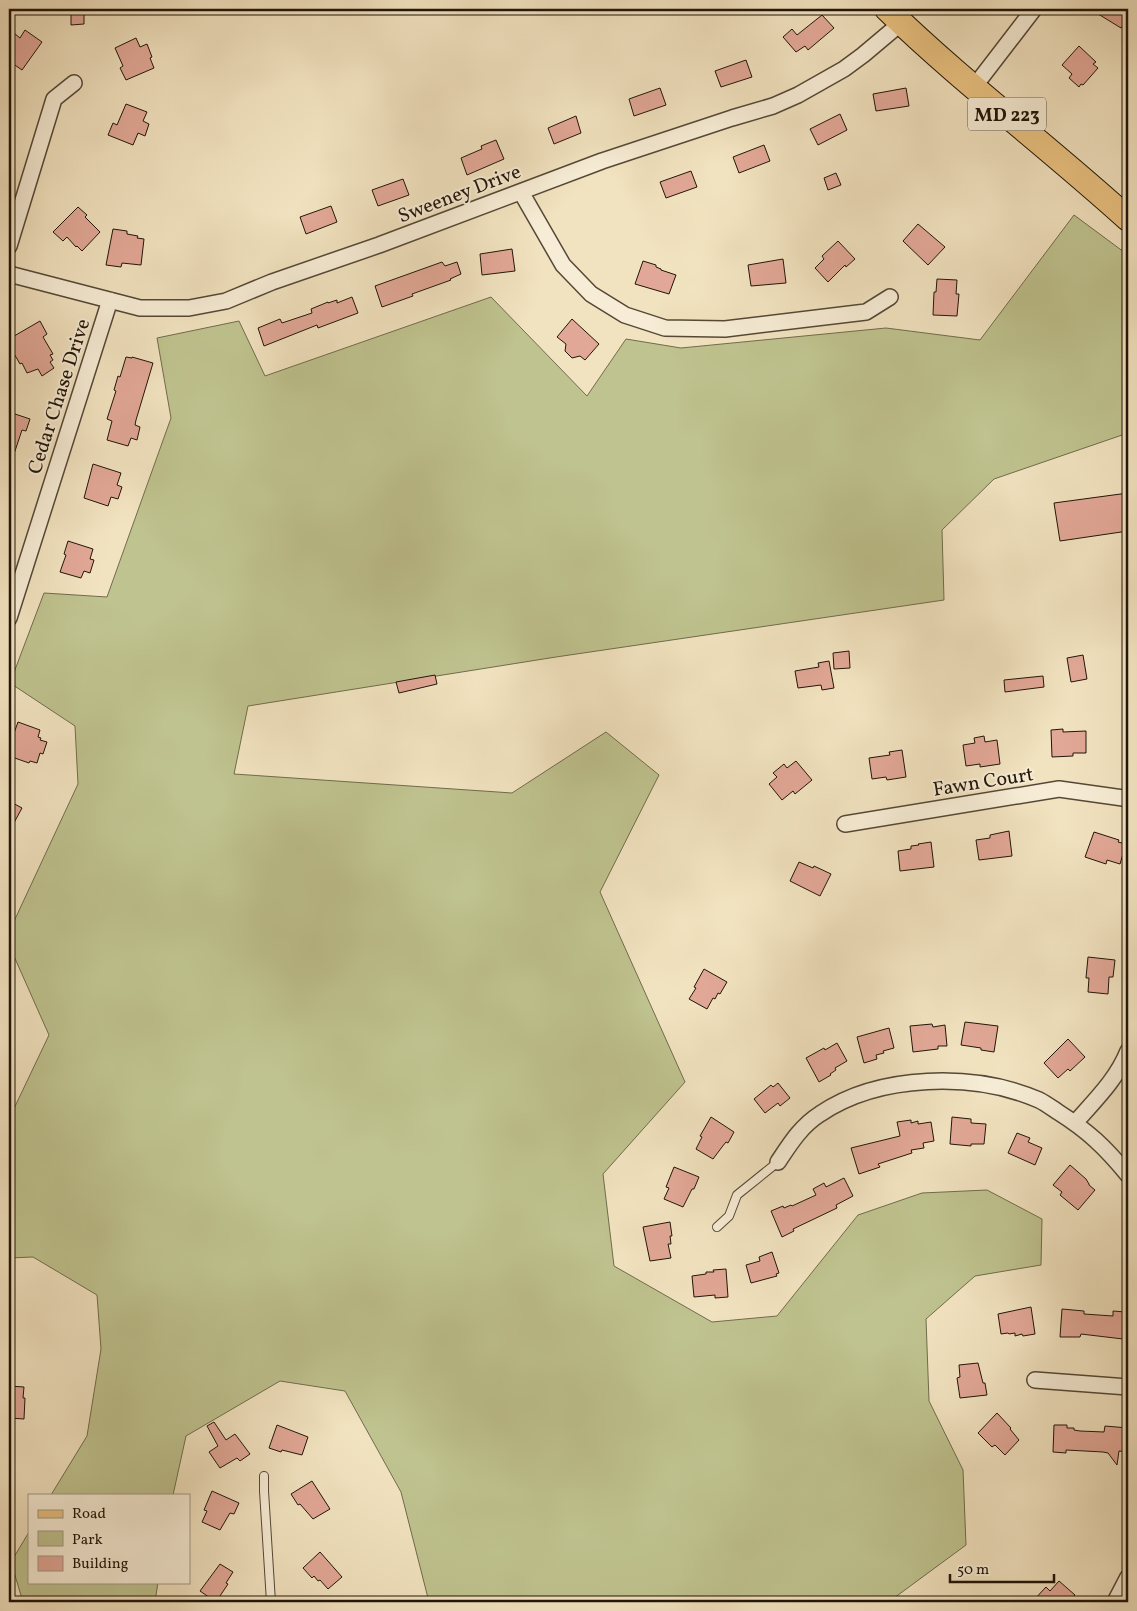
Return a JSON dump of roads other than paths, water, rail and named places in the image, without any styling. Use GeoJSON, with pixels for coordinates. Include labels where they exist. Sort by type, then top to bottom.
{"type":"FeatureCollection","features":[{"type":"Feature","properties":{"kind":"main road","name":"MD 223"},"geometry":{"type":"LineString","coordinates":[[894,16],[974,88],[1065,162],[1128,219]]}},
{"type":"Feature","properties":{"kind":"street"},"geometry":{"type":"LineString","coordinates":[[974,88],[1034,9]]}},
{"type":"Feature","properties":{"kind":"street","name":"Sweeney Drive"},"geometry":{"type":"LineString","coordinates":[[9,274],[140,308],[189,308],[226,301],[272,282],[380,245],[602,161],[773,106],[798,95],[863,56],[894,16]]}},
{"type":"Feature","properties":{"kind":"street"},"geometry":{"type":"LineString","coordinates":[[9,246],[54,99],[74,83]]}},
{"type":"Feature","properties":{"kind":"street"},"geometry":{"type":"LineString","coordinates":[[521,192],[563,265],[591,294],[625,315],[664,328],[725,329],[866,312],[890,298]]}},
{"type":"Feature","properties":{"kind":"street","name":"Cedar Chase Drive"},"geometry":{"type":"LineString","coordinates":[[9,618],[110,300]]}},
{"type":"Feature","properties":{"kind":"street","name":"Fawn Court"},"geometry":{"type":"LineString","coordinates":[[845,824],[1059,789],[1128,800]]}},
{"type":"Feature","properties":{"kind":"street"},"geometry":{"type":"LineString","coordinates":[[1075,1123],[1111,1082],[1125,1060],[1128,1051]]}},
{"type":"Feature","properties":{"kind":"street"},"geometry":{"type":"LineString","coordinates":[[778,1162],[798,1132],[819,1114],[847,1099],[905,1084],[933,1081],[967,1082],[1003,1089],[1040,1100],[1075,1123],[1108,1151],[1128,1174]]}},
{"type":"Feature","properties":{"kind":"street"},"geometry":{"type":"LineString","coordinates":[[1035,1380],[1128,1386]]}},
{"type":"Feature","properties":{"kind":"street"},"geometry":{"type":"LineString","coordinates":[[1115,1602],[1128,1577]]}},
{"type":"Feature","properties":{"kind":"lane"},"geometry":{"type":"LineString","coordinates":[[717,1227],[729,1216],[738,1195],[778,1162]]}},
{"type":"Feature","properties":{"kind":"lane"},"geometry":{"type":"LineString","coordinates":[[264,1476],[271,1602]]}}]}
